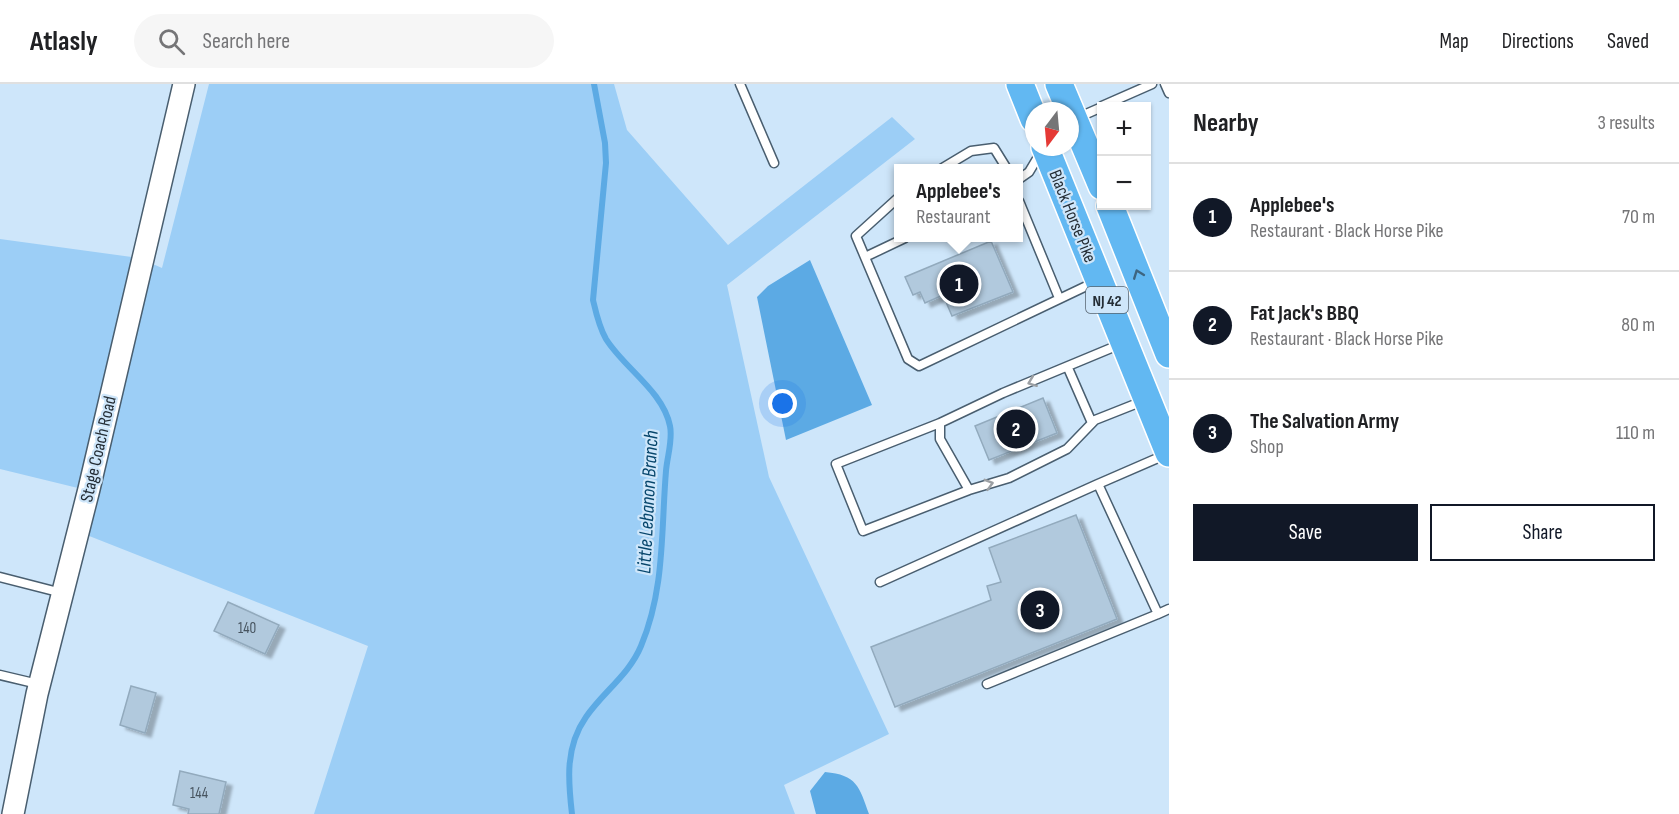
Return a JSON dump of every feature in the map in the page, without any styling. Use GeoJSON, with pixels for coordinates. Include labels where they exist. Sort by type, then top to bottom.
{"type":"FeatureCollection","features":[{"type":"Feature","properties":{"kind":"highway"},"geometry":{"type":"LineString","coordinates":[[1020,84],[1027,102]]}},
{"type":"Feature","properties":{"kind":"highway","name":"Black Horse Pike"},"geometry":{"type":"LineString","coordinates":[[1059,84],[1066,102]]}},
{"type":"Feature","properties":{"kind":"highway","name":"Black Horse Pike"},"geometry":{"type":"LineString","coordinates":[[1079,133],[1097,176]]}},
{"type":"Feature","properties":{"kind":"highway","name":"Black Horse Pike"},"geometry":{"type":"LineString","coordinates":[[1049,156],[1169,453]]}},
{"type":"Feature","properties":{"kind":"highway"},"geometry":{"type":"LineString","coordinates":[[1072,156],[1082,165],[1097,193]]}},
{"type":"Feature","properties":{"kind":"highway"},"geometry":{"type":"LineString","coordinates":[[1106,210],[1127,246]]}},
{"type":"Feature","properties":{"kind":"highway","name":"NJ 42"},"geometry":{"type":"LineString","coordinates":[[1112,210],[1169,354]]}},
{"type":"Feature","properties":{"kind":"street","name":"Stage Coach Road"},"geometry":{"type":"LineString","coordinates":[[11,812],[184,84]]}},
{"type":"Feature","properties":{"kind":"lane"},"geometry":{"type":"LineString","coordinates":[[740,84],[774,163]]}},
{"type":"Feature","properties":{"kind":"lane"},"geometry":{"type":"LineString","coordinates":[[1111,102],[1152,84]]}},
{"type":"Feature","properties":{"kind":"lane"},"geometry":{"type":"LineString","coordinates":[[1165,84],[1169,93]]}},
{"type":"Feature","properties":{"kind":"lane"},"geometry":{"type":"LineString","coordinates":[[1079,116],[1097,108]]}},
{"type":"Feature","properties":{"kind":"lane"},"geometry":{"type":"LineString","coordinates":[[948,164],[971,151],[994,148],[1004,164]]}},
{"type":"Feature","properties":{"kind":"lane"},"geometry":{"type":"LineString","coordinates":[[1023,176],[1029,172],[1039,156]]}},
{"type":"Feature","properties":{"kind":"lane"},"geometry":{"type":"LineString","coordinates":[[894,201],[856,236],[908,359],[919,366],[1099,280]]}},
{"type":"Feature","properties":{"kind":"lane"},"geometry":{"type":"LineString","coordinates":[[1023,211],[1059,298]]}},
{"type":"Feature","properties":{"kind":"lane"},"geometry":{"type":"LineString","coordinates":[[865,257],[895,242]]}},
{"type":"Feature","properties":{"kind":"lane"},"geometry":{"type":"LineString","coordinates":[[1125,343],[1003,393],[940,423],[836,464],[863,531],[969,490],[1009,478],[1067,448],[1092,423],[1148,400]]}},
{"type":"Feature","properties":{"kind":"lane"},"geometry":{"type":"LineString","coordinates":[[1068,368],[1092,423]]}},
{"type":"Feature","properties":{"kind":"lane"},"geometry":{"type":"LineString","coordinates":[[940,423],[940,439],[969,490]]}},
{"type":"Feature","properties":{"kind":"lane"},"geometry":{"type":"LineString","coordinates":[[880,582],[1169,453]]}},
{"type":"Feature","properties":{"kind":"lane"},"geometry":{"type":"LineString","coordinates":[[1098,484],[1158,614]]}},
{"type":"Feature","properties":{"kind":"lane"},"geometry":{"type":"LineString","coordinates":[[0,577],[63,593]]}},
{"type":"Feature","properties":{"kind":"lane"},"geometry":{"type":"LineString","coordinates":[[987,684],[1169,609]]}},
{"type":"Feature","properties":{"kind":"lane"},"geometry":{"type":"LineString","coordinates":[[0,675],[40,684]]}},
{"type":"Feature","properties":{"kind":"shaded area"},"geometry":{"type":"Polygon","coordinates":[[[209,84],[614,84],[627,130],[728,245],[892,117],[915,139],[727,285],[769,477],[889,734],[784,785],[795,814],[314,814],[368,646],[74,530],[82,489],[0,469],[0,239],[139,258],[162,268],[209,84]]]}},
{"type":"Feature","properties":{"kind":"shaded area"},"geometry":{"type":"Polygon","coordinates":[[[810,260],[872,405],[786,440],[757,297],[768,286],[810,260]]]}},
{"type":"Feature","properties":{"kind":"shaded area"},"geometry":{"type":"Polygon","coordinates":[[[825,772],[850,779],[859,789],[869,814],[816,814],[810,791],[825,772]]]}},
{"type":"Feature","properties":{"kind":"building"},"geometry":{"type":"Polygon","coordinates":[[[991,242],[1013,292],[952,316],[943,295],[925,303],[920,292],[913,295],[905,277],[991,242]]]}},
{"type":"Feature","properties":{"kind":"building"},"geometry":{"type":"Polygon","coordinates":[[[1043,398],[1057,433],[989,460],[975,426],[1043,398]]]}},
{"type":"Feature","properties":{"kind":"building"},"geometry":{"type":"Polygon","coordinates":[[[1076,515],[1117,619],[895,707],[871,647],[991,600],[987,586],[1001,582],[989,548],[1076,515]]]}},
{"type":"Feature","properties":{"kind":"building"},"geometry":{"type":"Polygon","coordinates":[[[228,602],[279,625],[265,654],[214,631],[228,602]]]}},
{"type":"Feature","properties":{"kind":"building"},"geometry":{"type":"Polygon","coordinates":[[[131,686],[156,693],[145,733],[120,725],[131,686]]]}},
{"type":"Feature","properties":{"kind":"building"},"geometry":{"type":"Polygon","coordinates":[[[180,771],[226,782],[219,814],[188,814],[189,809],[173,805],[180,771]]]}},
{"type":"Feature","properties":{"kind":"waterway","name":"Little Lebanon Branch"},"geometry":{"type":"LineString","coordinates":[[572,814],[569,776],[574,740],[586,717],[630,666],[649,625],[658,581],[666,471],[671,437],[666,413],[660,402],[606,339],[593,300],[606,163],[605,143],[594,84]]}},
{"type":"Feature","properties":{"kind":"place","name":"Applebee's"},"geometry":{"type":"Point","coordinates":[959,284]}},
{"type":"Feature","properties":{"kind":"place","name":"Fat Jack's BBQ"},"geometry":{"type":"Point","coordinates":[1016,429]}},
{"type":"Feature","properties":{"kind":"place","name":"The Salvation Army"},"geometry":{"type":"Point","coordinates":[1040,610]}}]}
